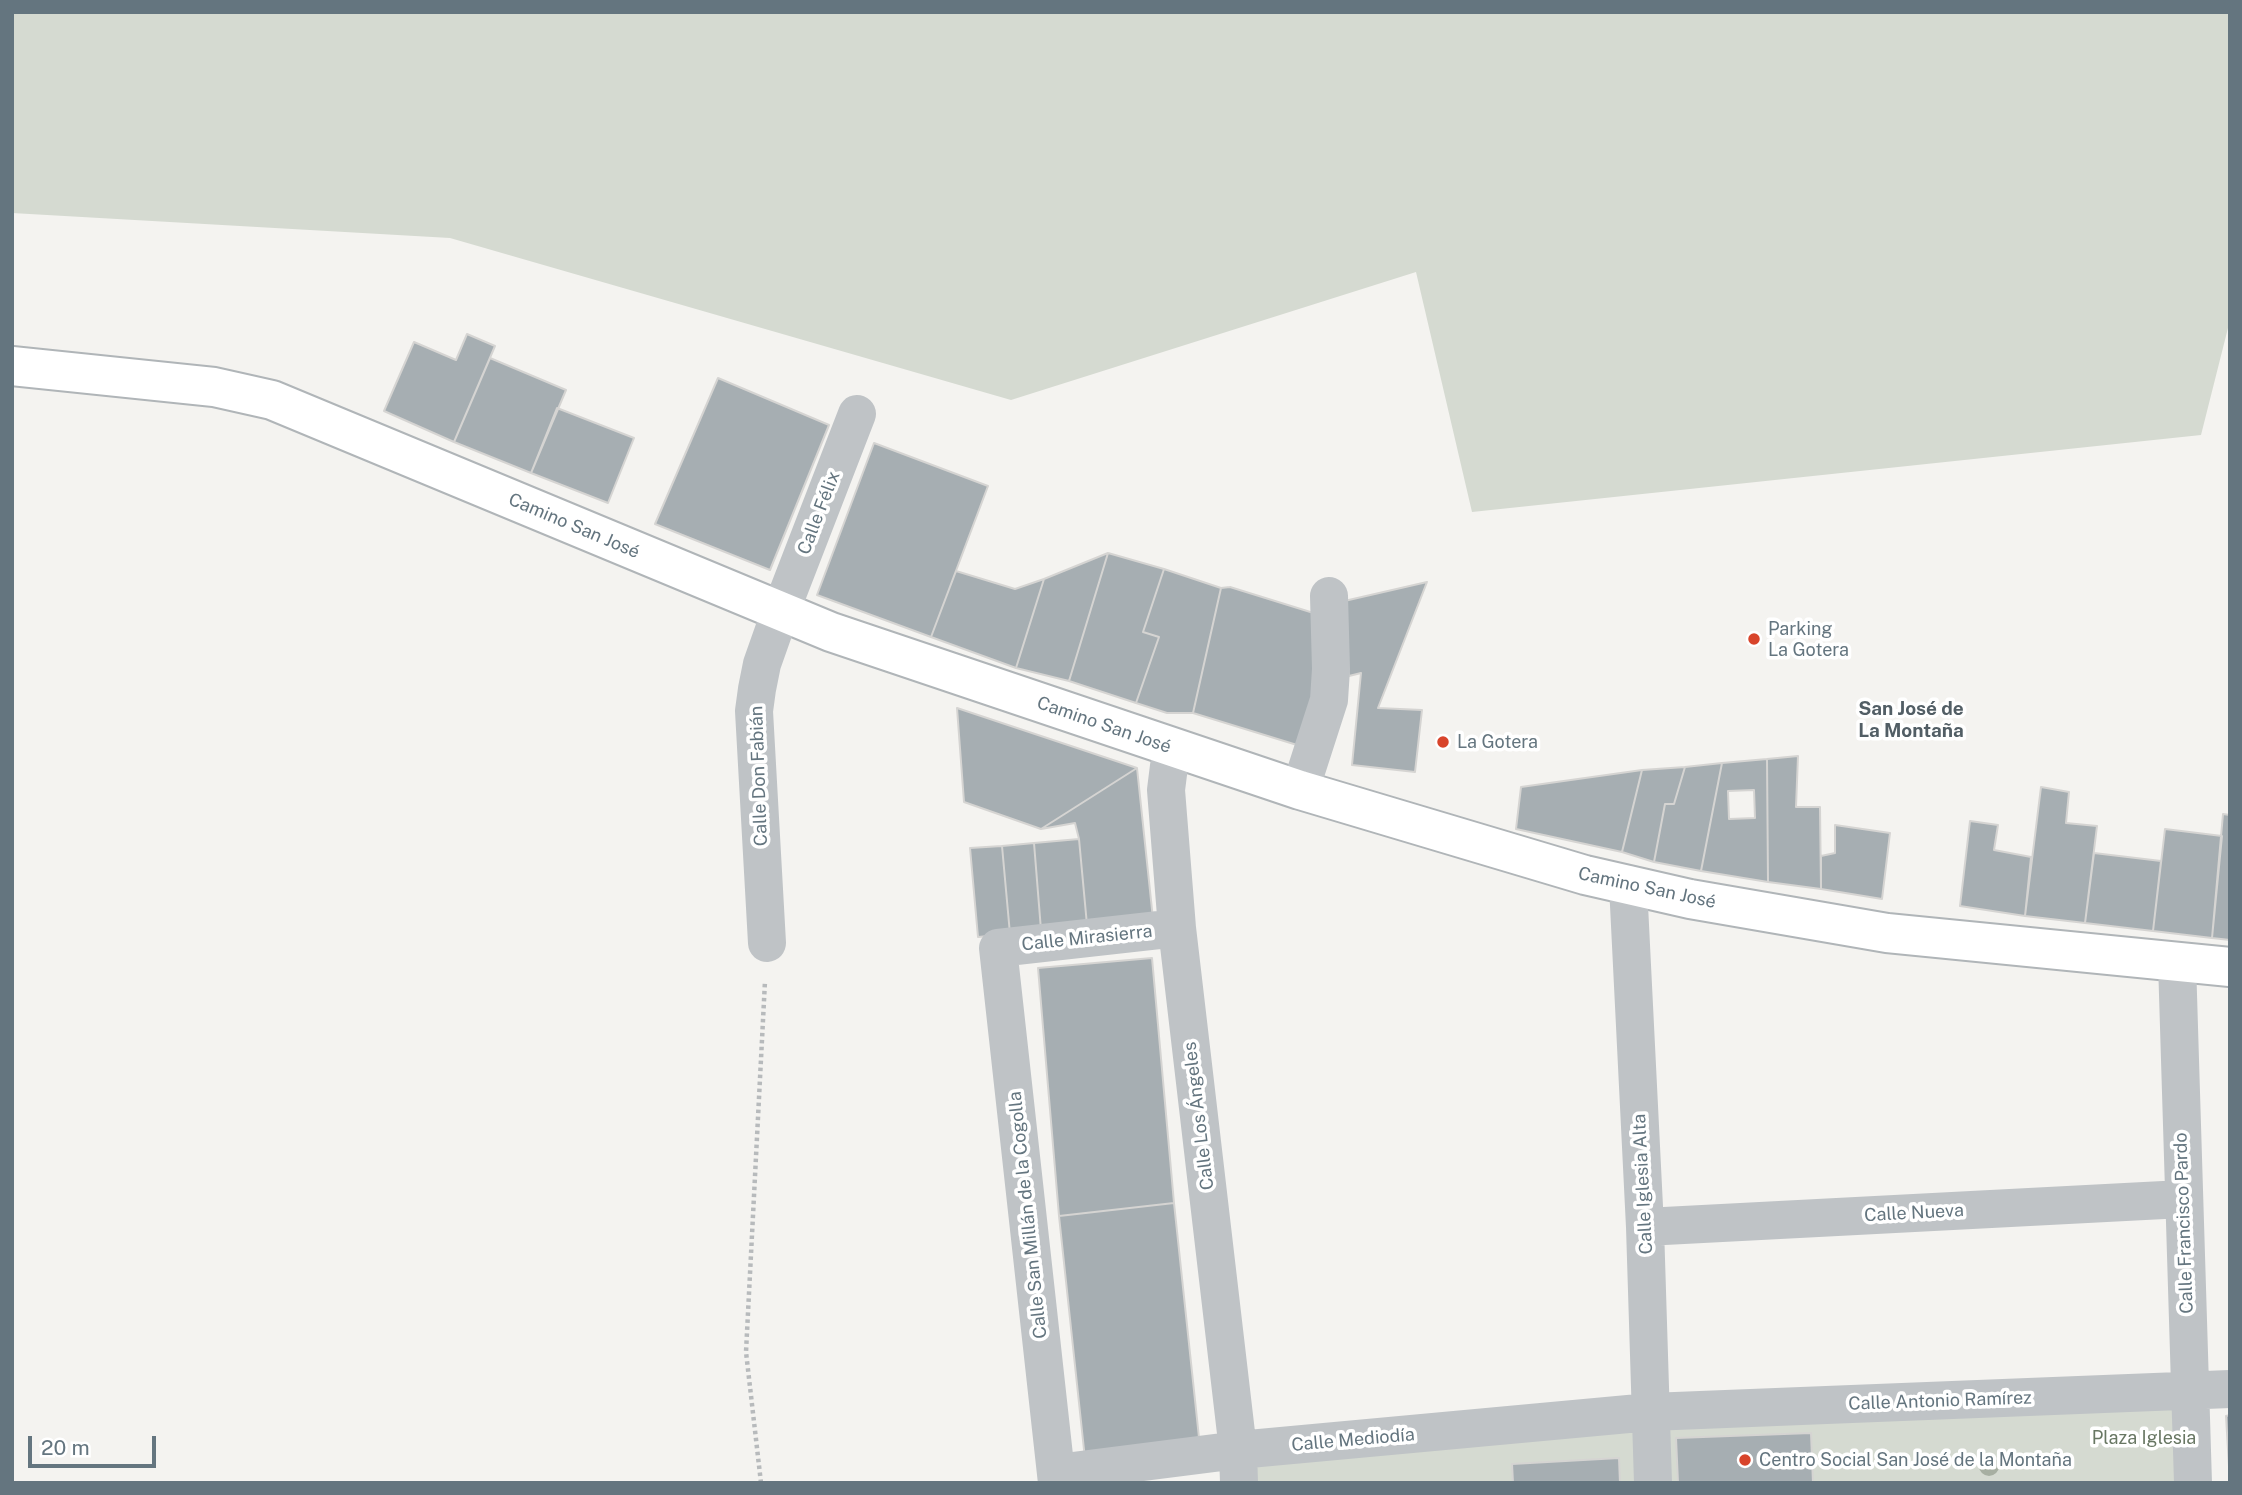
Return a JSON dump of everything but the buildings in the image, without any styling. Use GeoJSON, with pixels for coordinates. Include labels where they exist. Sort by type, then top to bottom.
{"type":"FeatureCollection","features":[{"type":"Feature","properties":{"kind":"main road","name":"Camino San José"},"geometry":{"type":"LineString","coordinates":[[12,366],[214,387],[272,400],[831,632],[1175,749],[1488,848],[1628,885],[1778,915],[1887,933],[2230,967]]}},
{"type":"Feature","properties":{"kind":"street","name":"Calle Félix"},"geometry":{"type":"LineString","coordinates":[[780,612],[857,414]]}},
{"type":"Feature","properties":{"kind":"street"},"geometry":{"type":"LineString","coordinates":[[1300,790],[1329,700],[1329,596]]}},
{"type":"Feature","properties":{"kind":"street","name":"Calle Don Fabián"},"geometry":{"type":"LineString","coordinates":[[767,943],[754,711],[762,664],[780,612]]}},
{"type":"Feature","properties":{"kind":"street","name":"Calle Los Ángeles"},"geometry":{"type":"LineString","coordinates":[[1175,749],[1169,766],[1167,790],[1177,928],[1238,1466]]}},
{"type":"Feature","properties":{"kind":"street","name":"Calle Iglesia Alta"},"geometry":{"type":"LineString","coordinates":[[1628,885],[1645,1227],[1653,1483]]}},
{"type":"Feature","properties":{"kind":"street","name":"Calle Mirasierra"},"geometry":{"type":"LineString","coordinates":[[998,948],[1177,928]]}},
{"type":"Feature","properties":{"kind":"street","name":"Calle San Millán de la Cogolla"},"geometry":{"type":"LineString","coordinates":[[998,948],[1057,1478]]}},
{"type":"Feature","properties":{"kind":"street","name":"Calle Francisco Pardo"},"geometry":{"type":"LineString","coordinates":[[2177,962],[2193,1483]]}},
{"type":"Feature","properties":{"kind":"street","name":"Calle Nueva"},"geometry":{"type":"LineString","coordinates":[[1645,1227],[2183,1199]]}},
{"type":"Feature","properties":{"kind":"street","name":"Calle Antonio Ramírez"},"geometry":{"type":"LineString","coordinates":[[1650,1412],[2230,1389]]}},
{"type":"Feature","properties":{"kind":"street","name":"Calle Mediodía"},"geometry":{"type":"LineString","coordinates":[[1057,1478],[1238,1466],[1650,1412]]}},
{"type":"Feature","properties":{"kind":"path"},"geometry":{"type":"LineString","coordinates":[[761,1483],[746,1352],[767,943]]}},
{"type":"Feature","properties":{"kind":"green space"},"geometry":{"type":"Polygon","coordinates":[[[12,12],[2230,12],[2230,320],[2201,435],[1472,512],[1416,272],[1011,400],[450,238],[12,213],[12,12]]]}},
{"type":"Feature","properties":{"kind":"green space","name":"Plaza Iglesia"},"geometry":{"type":"Polygon","coordinates":[[[2189,1391],[2193,1483],[1239,1483],[1238,1450],[2189,1391]]]}},
{"type":"Feature","properties":{"kind":"place","name":"Parking La Gotera"},"geometry":{"type":"Point","coordinates":[1754,639]}},
{"type":"Feature","properties":{"kind":"place","name":"La Gotera"},"geometry":{"type":"Point","coordinates":[1443,742]}},
{"type":"Feature","properties":{"kind":"place","name":"Centro Social San José de la Montaña"},"geometry":{"type":"Point","coordinates":[1745,1460]}},
{"type":"Feature","properties":{"kind":"district","name":"San José de La Montaña"},"geometry":{"type":"Point","coordinates":[1911,720]}}]}
